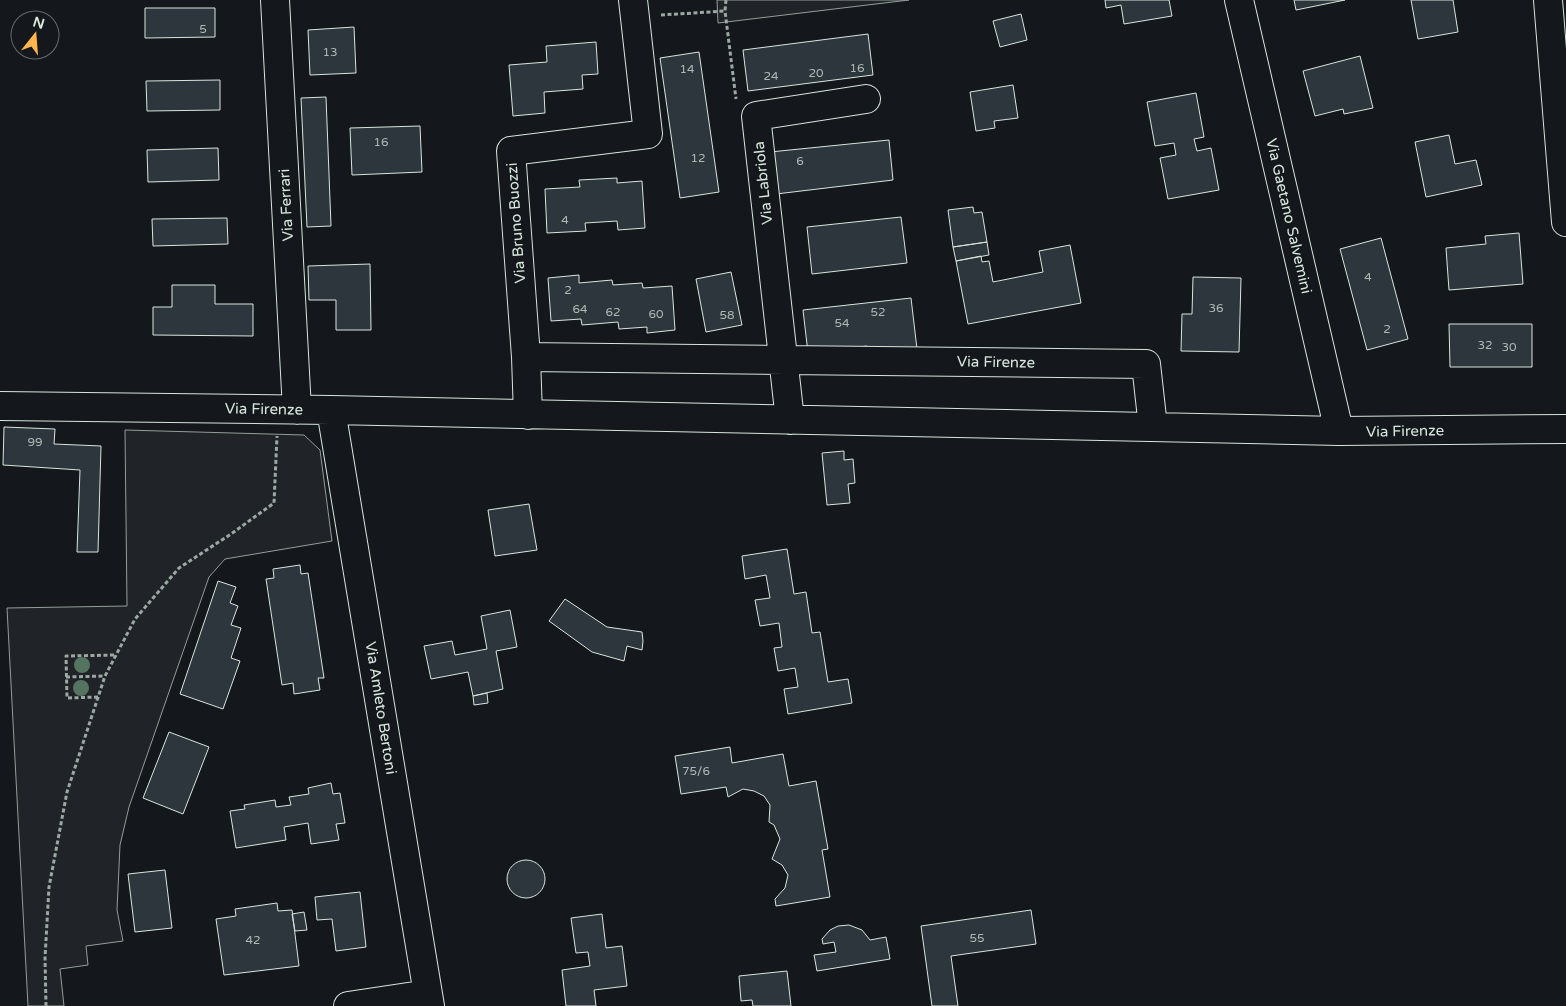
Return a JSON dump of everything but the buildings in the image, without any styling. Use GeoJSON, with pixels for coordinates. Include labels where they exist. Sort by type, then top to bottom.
{"type":"FeatureCollection","features":[{"type":"Feature","properties":{"kind":"street","name":"Via Ferrari"},"geometry":{"type":"LineString","coordinates":[[276,0],[297,410]]}},
{"type":"Feature","properties":{"kind":"street","name":"Via Gaetano Salvemini"},"geometry":{"type":"LineString","coordinates":[[1238,0],[1339,431]]}},
{"type":"Feature","properties":{"kind":"street"},"geometry":{"type":"LineString","coordinates":[[1548,0],[1566,222]]}},
{"type":"Feature","properties":{"kind":"street","name":"Via Bruno Buozzi"},"geometry":{"type":"LineString","coordinates":[[526,357],[511,151],[648,134],[634,9]]}},
{"type":"Feature","properties":{"kind":"street","name":"Via Labriola"},"geometry":{"type":"LineString","coordinates":[[783,360],[756,116],[866,99]]}},
{"type":"Feature","properties":{"kind":"street","name":"Via Firenze"},"geometry":{"type":"LineString","coordinates":[[526,357],[1146,364],[1153,427]]}},
{"type":"Feature","properties":{"kind":"street"},"geometry":{"type":"LineString","coordinates":[[526,357],[528,415]]}},
{"type":"Feature","properties":{"kind":"street"},"geometry":{"type":"LineString","coordinates":[[783,360],[790,420]]}},
{"type":"Feature","properties":{"kind":"street","name":"Via Firenze"},"geometry":{"type":"LineString","coordinates":[[0,406],[332,410],[1339,431],[1566,429]]}},
{"type":"Feature","properties":{"kind":"street","name":"Via Amleto Bertoni"},"geometry":{"type":"LineString","coordinates":[[332,410],[429,1000]]}},
{"type":"Feature","properties":{"kind":"street"},"geometry":{"type":"LineString","coordinates":[[348,1006],[429,1000]]}},
{"type":"Feature","properties":{"kind":"path"},"geometry":{"type":"LineString","coordinates":[[634,9],[725,11]]}},
{"type":"Feature","properties":{"kind":"path"},"geometry":{"type":"LineString","coordinates":[[46,1006],[45,958],[49,887],[67,792],[105,676],[135,619],[179,568],[274,503],[277,429]]}},
{"type":"Feature","properties":{"kind":"path"},"geometry":{"type":"LineString","coordinates":[[98,697],[67,698],[66,656],[116,655]]}},
{"type":"Feature","properties":{"kind":"path"},"geometry":{"type":"LineString","coordinates":[[66,677],[105,676]]}},
{"type":"Feature","properties":{"kind":"shaded area"},"geometry":{"type":"Polygon","coordinates":[[[717,0],[909,0],[718,23],[717,0]]]}},
{"type":"Feature","properties":{"kind":"shaded area"},"geometry":{"type":"Polygon","coordinates":[[[125,430],[304,435],[320,450],[332,541],[225,559],[209,577],[129,807],[120,845],[117,910],[123,941],[86,946],[88,965],[60,969],[64,1006],[28,1006],[7,608],[127,606],[125,430]]]}}]}
